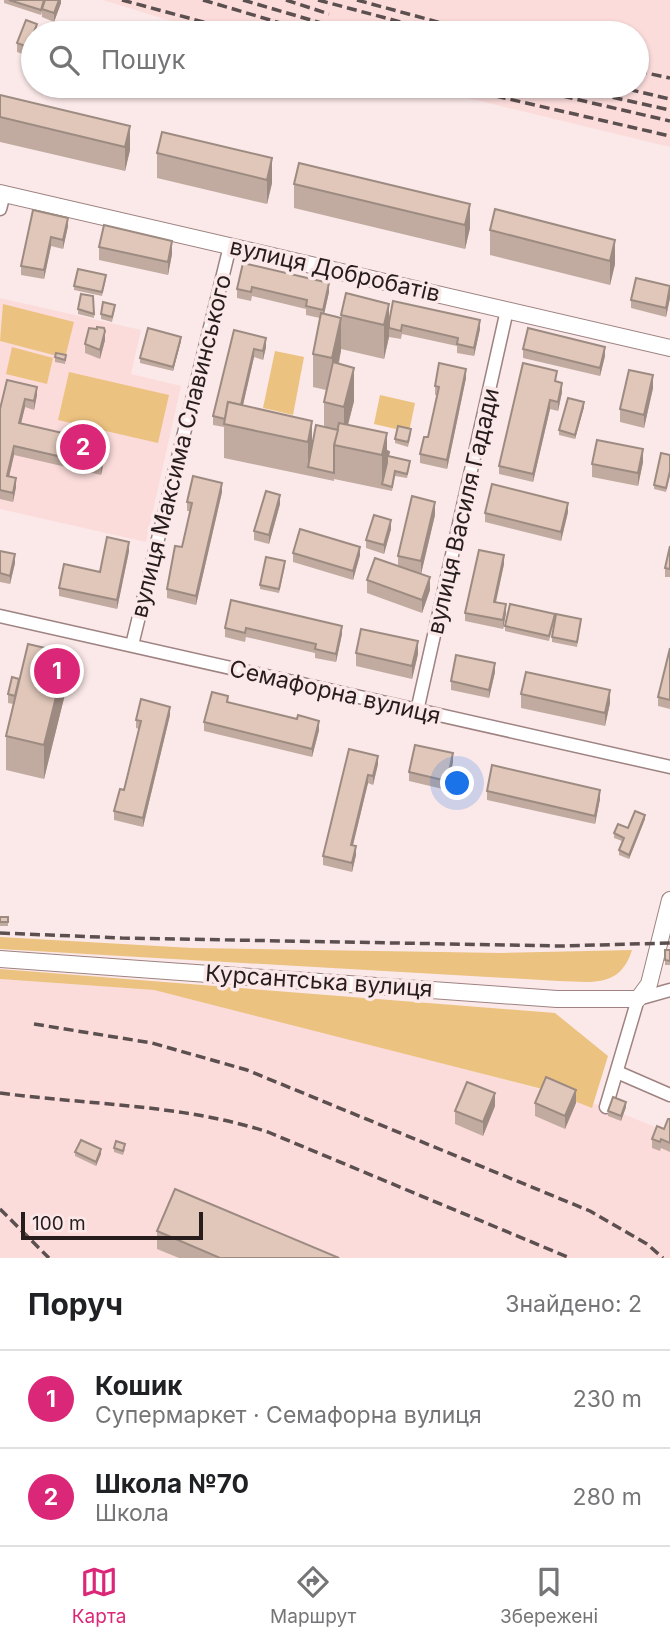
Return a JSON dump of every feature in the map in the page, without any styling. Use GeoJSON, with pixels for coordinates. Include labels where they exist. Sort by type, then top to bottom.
{"type":"FeatureCollection","features":[{"type":"Feature","properties":{"kind":"street","name":"вулиця Добробатів"},"geometry":{"type":"LineString","coordinates":[[1,199],[230,246],[670,348]]}},
{"type":"Feature","properties":{"kind":"street","name":"вулиця Максима Славинського"},"geometry":{"type":"LineString","coordinates":[[132,645],[230,246]]}},
{"type":"Feature","properties":{"kind":"street","name":"вулиця Василя Гадади"},"geometry":{"type":"LineString","coordinates":[[417,711],[507,310]]}},
{"type":"Feature","properties":{"kind":"street","name":"Семафорна вулиця"},"geometry":{"type":"LineString","coordinates":[[0,616],[670,767]]}},
{"type":"Feature","properties":{"kind":"street"},"geometry":{"type":"LineString","coordinates":[[606,1107],[638,999],[649,984],[670,900]]}},
{"type":"Feature","properties":{"kind":"street","name":"Курсантська вулиця"},"geometry":{"type":"LineString","coordinates":[[0,959],[557,999],[638,999]]}},
{"type":"Feature","properties":{"kind":"street"},"geometry":{"type":"LineString","coordinates":[[638,999],[670,990]]}},
{"type":"Feature","properties":{"kind":"street"},"geometry":{"type":"LineString","coordinates":[[617,1072],[670,1095]]}},
{"type":"Feature","properties":{"kind":"shaded area"},"geometry":{"type":"Polygon","coordinates":[[[103,0],[670,0],[670,147],[468,98],[649,98],[649,21],[171,21],[103,0]]]}},
{"type":"Feature","properties":{"kind":"shaded area"},"geometry":{"type":"Polygon","coordinates":[[[0,298],[141,330],[131,374],[181,386],[146,542],[0,509],[0,298]]]}},
{"type":"Feature","properties":{"kind":"shaded area"},"geometry":{"type":"Polygon","coordinates":[[[3,304],[74,322],[65,358],[0,341],[3,304]]]}},
{"type":"Feature","properties":{"kind":"shaded area"},"geometry":{"type":"Polygon","coordinates":[[[12,347],[53,358],[47,384],[6,374],[12,347]]]}},
{"type":"Feature","properties":{"kind":"shaded area"},"geometry":{"type":"Polygon","coordinates":[[[275,351],[304,357],[293,415],[263,408],[275,351]]]}},
{"type":"Feature","properties":{"kind":"shaded area"},"geometry":{"type":"Polygon","coordinates":[[[69,372],[169,395],[158,443],[58,420],[69,372]]]}},
{"type":"Feature","properties":{"kind":"shaded area"},"geometry":{"type":"Polygon","coordinates":[[[380,395],[415,403],[409,432],[374,424],[380,395]]]}},
{"type":"Feature","properties":{"kind":"shaded area"},"geometry":{"type":"Polygon","coordinates":[[[0,937],[192,948],[502,953],[632,950],[627,962],[613,977],[583,982],[0,949],[0,937]]]}},
{"type":"Feature","properties":{"kind":"shaded area"},"geometry":{"type":"Polygon","coordinates":[[[0,969],[555,1013],[608,1056],[592,1108],[546,1090],[154,990],[0,979],[0,969]]]}},
{"type":"Feature","properties":{"kind":"shaded area"},"geometry":{"type":"Polygon","coordinates":[[[0,979],[154,990],[336,1034],[606,1107],[670,1133],[670,1258],[0,1258],[0,979]]]}},
{"type":"Feature","properties":{"kind":"building"},"geometry":{"type":"Polygon","coordinates":[[[9,0],[44,0],[41,10],[9,0]]]}},
{"type":"Feature","properties":{"kind":"building"},"geometry":{"type":"Polygon","coordinates":[[[45,0],[59,0],[54,13],[42,9],[45,0]]]}},
{"type":"Feature","properties":{"kind":"building"},"geometry":{"type":"Polygon","coordinates":[[[0,95],[130,126],[125,147],[0,117],[0,95]]]}},
{"type":"Feature","properties":{"kind":"building"},"geometry":{"type":"Polygon","coordinates":[[[162,132],[272,158],[267,180],[157,153],[162,132]]]}},
{"type":"Feature","properties":{"kind":"building"},"geometry":{"type":"Polygon","coordinates":[[[299,163],[470,204],[465,225],[294,184],[299,163]]]}},
{"type":"Feature","properties":{"kind":"building"},"geometry":{"type":"Polygon","coordinates":[[[495,209],[615,240],[610,261],[490,230],[495,209]]]}},
{"type":"Feature","properties":{"kind":"building"},"geometry":{"type":"Polygon","coordinates":[[[33,210],[68,218],[63,240],[51,237],[44,270],[21,266],[33,210]]]}},
{"type":"Feature","properties":{"kind":"building"},"geometry":{"type":"Polygon","coordinates":[[[104,225],[172,241],[168,262],[99,247],[104,225]]]}},
{"type":"Feature","properties":{"kind":"building"},"geometry":{"type":"Polygon","coordinates":[[[243,263],[329,283],[323,310],[306,306],[307,300],[252,287],[251,292],[237,289],[243,263]]]}},
{"type":"Feature","properties":{"kind":"building"},"geometry":{"type":"Polygon","coordinates":[[[78,269],[106,275],[102,292],[74,286],[78,269]]]}},
{"type":"Feature","properties":{"kind":"building"},"geometry":{"type":"Polygon","coordinates":[[[636,278],[670,286],[666,308],[631,300],[636,278]]]}},
{"type":"Feature","properties":{"kind":"building"},"geometry":{"type":"Polygon","coordinates":[[[346,293],[389,304],[384,325],[341,315],[346,293]]]}},
{"type":"Feature","properties":{"kind":"building"},"geometry":{"type":"Polygon","coordinates":[[[81,294],[93,296],[94,314],[78,309],[81,294]]]}},
{"type":"Feature","properties":{"kind":"building"},"geometry":{"type":"Polygon","coordinates":[[[393,301],[480,320],[474,348],[457,344],[458,338],[402,325],[401,331],[389,328],[393,301]]]}},
{"type":"Feature","properties":{"kind":"building"},"geometry":{"type":"Polygon","coordinates":[[[103,302],[115,305],[112,317],[101,314],[103,302]]]}},
{"type":"Feature","properties":{"kind":"building"},"geometry":{"type":"Polygon","coordinates":[[[321,313],[341,318],[332,358],[313,354],[321,313]]]}},
{"type":"Feature","properties":{"kind":"building"},"geometry":{"type":"Polygon","coordinates":[[[89,328],[104,328],[105,331],[100,350],[85,344],[89,328]]]}},
{"type":"Feature","properties":{"kind":"building"},"geometry":{"type":"Polygon","coordinates":[[[148,328],[181,337],[173,367],[140,358],[148,328]]]}},
{"type":"Feature","properties":{"kind":"building"},"geometry":{"type":"Polygon","coordinates":[[[528,328],[605,347],[600,368],[523,349],[528,328]]]}},
{"type":"Feature","properties":{"kind":"building"},"geometry":{"type":"Polygon","coordinates":[[[234,330],[266,338],[263,351],[254,349],[241,405],[228,402],[225,419],[213,416],[234,330]]]}},
{"type":"Feature","properties":{"kind":"building"},"geometry":{"type":"Polygon","coordinates":[[[56,353],[66,355],[65,360],[55,357],[56,353]]]}},
{"type":"Feature","properties":{"kind":"building"},"geometry":{"type":"Polygon","coordinates":[[[333,362],[354,368],[344,407],[324,402],[333,362]]]}},
{"type":"Feature","properties":{"kind":"building"},"geometry":{"type":"Polygon","coordinates":[[[439,363],[466,369],[447,460],[420,454],[424,437],[428,437],[439,387],[435,386],[439,363]]]}},
{"type":"Feature","properties":{"kind":"building"},"geometry":{"type":"Polygon","coordinates":[[[523,363],[557,371],[555,381],[562,383],[558,402],[550,400],[533,474],[499,466],[523,363]]]}},
{"type":"Feature","properties":{"kind":"building"},"geometry":{"type":"Polygon","coordinates":[[[629,370],[653,375],[644,415],[620,409],[629,370]]]}},
{"type":"Feature","properties":{"kind":"building"},"geometry":{"type":"Polygon","coordinates":[[[7,380],[37,387],[34,401],[25,399],[19,423],[106,443],[101,466],[14,446],[7,476],[16,478],[13,493],[0,490],[0,409],[7,380]]]}},
{"type":"Feature","properties":{"kind":"building"},"geometry":{"type":"Polygon","coordinates":[[[568,398],[584,402],[575,435],[559,430],[568,398]]]}},
{"type":"Feature","properties":{"kind":"building"},"geometry":{"type":"Polygon","coordinates":[[[228,402],[312,421],[308,442],[224,424],[228,402]]]}},
{"type":"Feature","properties":{"kind":"building"},"geometry":{"type":"Polygon","coordinates":[[[339,423],[387,433],[382,455],[334,445],[339,423]]]}},
{"type":"Feature","properties":{"kind":"building"},"geometry":{"type":"Polygon","coordinates":[[[316,425],[338,430],[334,445],[334,473],[308,467],[316,425]]]}},
{"type":"Feature","properties":{"kind":"building"},"geometry":{"type":"Polygon","coordinates":[[[398,426],[411,429],[408,442],[395,439],[398,426]]]}},
{"type":"Feature","properties":{"kind":"building"},"geometry":{"type":"Polygon","coordinates":[[[597,440],[643,449],[638,473],[592,464],[597,440]]]}},
{"type":"Feature","properties":{"kind":"building"},"geometry":{"type":"Polygon","coordinates":[[[387,451],[388,456],[410,461],[407,474],[395,471],[392,487],[382,484],[387,451]]]}},
{"type":"Feature","properties":{"kind":"building"},"geometry":{"type":"Polygon","coordinates":[[[661,453],[670,455],[666,488],[654,485],[661,453]]]}},
{"type":"Feature","properties":{"kind":"building"},"geometry":{"type":"Polygon","coordinates":[[[193,476],[222,483],[196,596],[167,589],[175,546],[182,547],[192,503],[187,502],[193,476]]]}},
{"type":"Feature","properties":{"kind":"building"},"geometry":{"type":"Polygon","coordinates":[[[492,484],[568,503],[561,532],[485,513],[492,484]]]}},
{"type":"Feature","properties":{"kind":"building"},"geometry":{"type":"Polygon","coordinates":[[[266,491],[280,495],[269,535],[254,531],[266,491]]]}},
{"type":"Feature","properties":{"kind":"building"},"geometry":{"type":"Polygon","coordinates":[[[412,496],[435,502],[421,561],[398,556],[412,496]]]}},
{"type":"Feature","properties":{"kind":"building"},"geometry":{"type":"Polygon","coordinates":[[[374,515],[391,520],[384,545],[366,540],[374,515]]]}},
{"type":"Feature","properties":{"kind":"building"},"geometry":{"type":"Polygon","coordinates":[[[300,529],[360,547],[353,571],[293,553],[300,529]]]}},
{"type":"Feature","properties":{"kind":"building"},"geometry":{"type":"Polygon","coordinates":[[[107,537],[129,542],[117,600],[59,588],[64,564],[100,572],[107,537]]]}},
{"type":"Feature","properties":{"kind":"building"},"geometry":{"type":"Polygon","coordinates":[[[670,546],[670,569],[665,568],[670,546]]]}},
{"type":"Feature","properties":{"kind":"building"},"geometry":{"type":"Polygon","coordinates":[[[479,550],[504,555],[494,602],[506,604],[503,620],[465,613],[479,550]]]}},
{"type":"Feature","properties":{"kind":"building"},"geometry":{"type":"Polygon","coordinates":[[[0,551],[15,554],[10,576],[0,573],[0,551]]]}},
{"type":"Feature","properties":{"kind":"building"},"geometry":{"type":"Polygon","coordinates":[[[266,557],[285,561],[279,589],[260,585],[266,557]]]}},
{"type":"Feature","properties":{"kind":"building"},"geometry":{"type":"Polygon","coordinates":[[[375,558],[430,577],[422,600],[367,580],[375,558]]]}},
{"type":"Feature","properties":{"kind":"building"},"geometry":{"type":"Polygon","coordinates":[[[231,600],[342,626],[336,654],[315,649],[316,644],[246,628],[245,633],[225,628],[231,600]]]}},
{"type":"Feature","properties":{"kind":"building"},"geometry":{"type":"Polygon","coordinates":[[[510,604],[555,614],[549,636],[505,626],[510,604]]]}},
{"type":"Feature","properties":{"kind":"building"},"geometry":{"type":"Polygon","coordinates":[[[556,614],[581,619],[577,642],[552,637],[556,614]]]}},
{"type":"Feature","properties":{"kind":"building"},"geometry":{"type":"Polygon","coordinates":[[[361,629],[418,641],[412,666],[356,653],[361,629]]]}},
{"type":"Feature","properties":{"kind":"building"},"geometry":{"type":"Polygon","coordinates":[[[28,644],[67,653],[44,745],[6,736],[28,644]]]}},
{"type":"Feature","properties":{"kind":"building"},"geometry":{"type":"Polygon","coordinates":[[[670,648],[670,700],[658,697],[670,648]]]}},
{"type":"Feature","properties":{"kind":"building"},"geometry":{"type":"Polygon","coordinates":[[[456,655],[495,663],[489,690],[451,681],[456,655]]]}},
{"type":"Feature","properties":{"kind":"building"},"geometry":{"type":"Polygon","coordinates":[[[67,661],[78,663],[75,676],[67,674],[67,661]]]}},
{"type":"Feature","properties":{"kind":"building"},"geometry":{"type":"Polygon","coordinates":[[[526,672],[610,690],[605,713],[521,694],[526,672]]]}},
{"type":"Feature","properties":{"kind":"building"},"geometry":{"type":"Polygon","coordinates":[[[12,677],[19,679],[15,696],[8,694],[12,677]]]}},
{"type":"Feature","properties":{"kind":"building"},"geometry":{"type":"Polygon","coordinates":[[[212,692],[228,696],[227,702],[297,719],[298,715],[319,721],[312,749],[204,722],[212,692]]]}},
{"type":"Feature","properties":{"kind":"building"},"geometry":{"type":"Polygon","coordinates":[[[141,699],[170,707],[143,818],[114,811],[120,789],[124,790],[141,721],[136,720],[141,699]]]}},
{"type":"Feature","properties":{"kind":"building"},"geometry":{"type":"Polygon","coordinates":[[[415,745],[453,753],[447,781],[409,772],[415,745]]]}},
{"type":"Feature","properties":{"kind":"building"},"geometry":{"type":"Polygon","coordinates":[[[349,749],[378,756],[373,776],[368,775],[351,845],[356,846],[352,863],[323,856],[349,749]]]}},
{"type":"Feature","properties":{"kind":"building"},"geometry":{"type":"Polygon","coordinates":[[[492,765],[600,790],[595,816],[487,791],[492,765]]]}},
{"type":"Feature","properties":{"kind":"building"},"geometry":{"type":"Polygon","coordinates":[[[635,811],[645,815],[629,855],[619,850],[624,838],[614,833],[618,824],[628,828],[635,811]]]}},
{"type":"Feature","properties":{"kind":"building"},"geometry":{"type":"Polygon","coordinates":[[[0,917],[8,917],[8,922],[0,922],[0,917]]]}},
{"type":"Feature","properties":{"kind":"building"},"geometry":{"type":"Polygon","coordinates":[[[665,950],[670,950],[670,961],[665,960],[665,950]]]}},
{"type":"Feature","properties":{"kind":"building"},"geometry":{"type":"Polygon","coordinates":[[[546,1077],[576,1090],[565,1116],[535,1103],[546,1077]]]}},
{"type":"Feature","properties":{"kind":"building"},"geometry":{"type":"Polygon","coordinates":[[[467,1082],[495,1093],[483,1122],[455,1111],[467,1082]]]}},
{"type":"Feature","properties":{"kind":"building"},"geometry":{"type":"Polygon","coordinates":[[[613,1097],[626,1102],[621,1116],[608,1111],[613,1097]]]}},
{"type":"Feature","properties":{"kind":"building"},"geometry":{"type":"Polygon","coordinates":[[[668,1119],[670,1143],[652,1139],[657,1126],[664,1129],[668,1119]]]}},
{"type":"Feature","properties":{"kind":"building"},"geometry":{"type":"Polygon","coordinates":[[[81,1140],[101,1149],[96,1162],[75,1152],[81,1140]]]}},
{"type":"Feature","properties":{"kind":"building"},"geometry":{"type":"Polygon","coordinates":[[[116,1141],[125,1144],[123,1151],[114,1148],[116,1141]]]}},
{"type":"Feature","properties":{"kind":"building"},"geometry":{"type":"Polygon","coordinates":[[[175,1189],[339,1258],[220,1258],[157,1231],[175,1189]]]}},
{"type":"Feature","properties":{"kind":"railway"},"geometry":{"type":"LineString","coordinates":[[122,0],[200,21]]}},
{"type":"Feature","properties":{"kind":"railway"},"geometry":{"type":"LineString","coordinates":[[203,0],[274,21]]}},
{"type":"Feature","properties":{"kind":"railway"},"geometry":{"type":"LineString","coordinates":[[243,0],[314,21]]}},
{"type":"Feature","properties":{"kind":"railway"},"geometry":{"type":"LineString","coordinates":[[286,0],[329,14]]}},
{"type":"Feature","properties":{"kind":"railway"},"geometry":{"type":"LineString","coordinates":[[318,0],[397,21]]}},
{"type":"Feature","properties":{"kind":"railway"},"geometry":{"type":"LineString","coordinates":[[357,0],[434,21]]}},
{"type":"Feature","properties":{"kind":"railway"},"geometry":{"type":"LineString","coordinates":[[649,74],[670,78]]}},
{"type":"Feature","properties":{"kind":"railway"},"geometry":{"type":"LineString","coordinates":[[649,94],[670,99]]}},
{"type":"Feature","properties":{"kind":"railway"},"geometry":{"type":"LineString","coordinates":[[504,98],[670,136]]}},
{"type":"Feature","properties":{"kind":"railway"},"geometry":{"type":"LineString","coordinates":[[571,98],[670,121]]}},
{"type":"Feature","properties":{"kind":"railway"},"geometry":{"type":"LineString","coordinates":[[616,98],[670,110]]}},
{"type":"Feature","properties":{"kind":"railway"},"geometry":{"type":"LineString","coordinates":[[0,933],[122,938],[561,946],[670,943]]}},
{"type":"Feature","properties":{"kind":"railway"},"geometry":{"type":"LineString","coordinates":[[34,1024],[152,1043],[247,1070],[590,1211],[647,1244],[663,1258]]}},
{"type":"Feature","properties":{"kind":"railway"},"geometry":{"type":"LineString","coordinates":[[0,1093],[135,1106],[202,1116],[268,1132],[570,1258]]}},
{"type":"Feature","properties":{"kind":"railway"},"geometry":{"type":"LineString","coordinates":[[0,1209],[49,1258]]}},
{"type":"Feature","properties":{"kind":"place","name":"Школа №70"},"geometry":{"type":"Point","coordinates":[83,447]}},
{"type":"Feature","properties":{"kind":"place","name":"Кошик"},"geometry":{"type":"Point","coordinates":[57,671]}}]}
